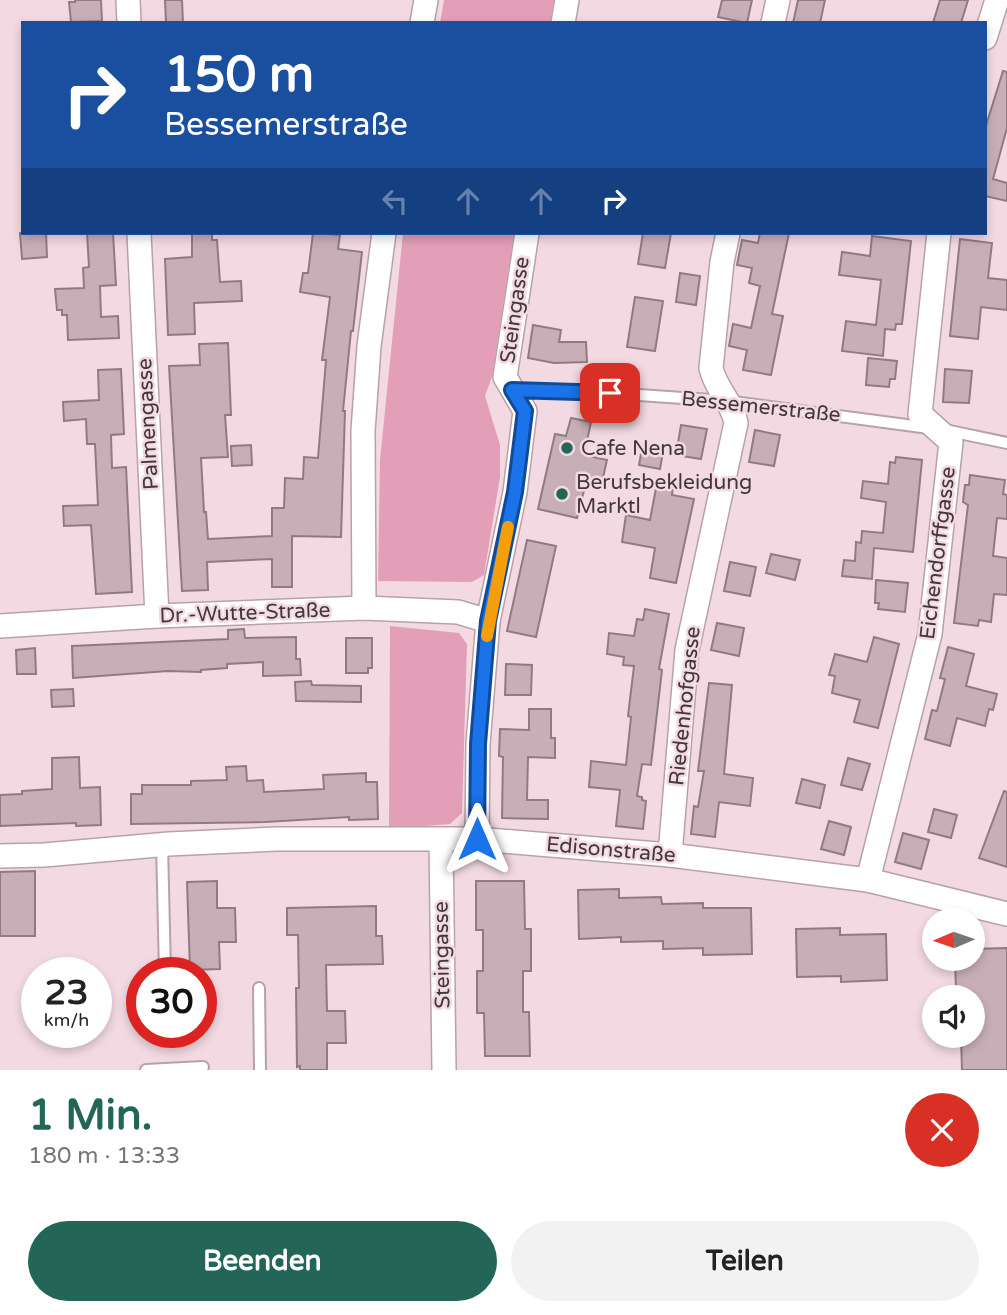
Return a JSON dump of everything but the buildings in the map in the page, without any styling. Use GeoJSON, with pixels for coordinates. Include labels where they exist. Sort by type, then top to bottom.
{"type":"FeatureCollection","features":[{"type":"Feature","properties":{"kind":"street"},"geometry":{"type":"LineString","coordinates":[[128,0],[129,21]]}},
{"type":"Feature","properties":{"kind":"street"},"geometry":{"type":"LineString","coordinates":[[422,21],[426,0]]}},
{"type":"Feature","properties":{"kind":"street"},"geometry":{"type":"LineString","coordinates":[[563,21],[567,0]]}},
{"type":"Feature","properties":{"kind":"street"},"geometry":{"type":"LineString","coordinates":[[773,21],[778,0]]}},
{"type":"Feature","properties":{"kind":"street"},"geometry":{"type":"LineString","coordinates":[[987,32],[997,0]]}},
{"type":"Feature","properties":{"kind":"street","name":"Palmengasse"},"geometry":{"type":"LineString","coordinates":[[139,235],[157,616]]}},
{"type":"Feature","properties":{"kind":"street"},"geometry":{"type":"LineString","coordinates":[[364,608],[363,431],[369,346],[384,235]]}},
{"type":"Feature","properties":{"kind":"street","name":"Steingasse"},"geometry":{"type":"LineString","coordinates":[[477,839],[478,744],[488,621],[515,492],[525,411],[505,377],[527,235]]}},
{"type":"Feature","properties":{"kind":"street","name":"Riedenhofgasse"},"geometry":{"type":"LineString","coordinates":[[670,855],[687,650],[736,423],[711,368],[722,262],[728,235]]}},
{"type":"Feature","properties":{"kind":"street","name":"Eichendorffgasse"},"geometry":{"type":"LineString","coordinates":[[868,880],[930,634],[951,442],[920,414],[939,235]]}},
{"type":"Feature","properties":{"kind":"street","name":"Dr.-Wutte-Straße"},"geometry":{"type":"LineString","coordinates":[[0,626],[157,616],[364,608],[458,612],[488,621]]}},
{"type":"Feature","properties":{"kind":"street","name":"Edisonstraße"},"geometry":{"type":"LineString","coordinates":[[0,856],[276,839],[477,839],[670,855],[868,880],[1007,914]]}},
{"type":"Feature","properties":{"kind":"street","name":"Steingasse"},"geometry":{"type":"LineString","coordinates":[[441,840],[444,1070]]}},
{"type":"Feature","properties":{"kind":"lane","name":"Bessemerstraße"},"geometry":{"type":"LineString","coordinates":[[512,390],[726,401],[934,429],[1007,443]]}},
{"type":"Feature","properties":{"kind":"lane"},"geometry":{"type":"LineString","coordinates":[[162,844],[165,957]]}},
{"type":"Feature","properties":{"kind":"lane"},"geometry":{"type":"LineString","coordinates":[[258,988],[260,1070]]}},
{"type":"Feature","properties":{"kind":"lane"},"geometry":{"type":"LineString","coordinates":[[146,1070],[203,1068]]}},
{"type":"Feature","properties":{"kind":"shaded area"},"geometry":{"type":"Polygon","coordinates":[[[444,0],[554,0],[550,21],[440,21],[444,0]]]}},
{"type":"Feature","properties":{"kind":"shaded area"},"geometry":{"type":"Polygon","coordinates":[[[403,235],[514,235],[492,377],[485,396],[500,445],[500,477],[484,575],[472,582],[378,581],[380,460],[403,235]]]}},
{"type":"Feature","properties":{"kind":"shaded area"},"geometry":{"type":"Polygon","coordinates":[[[390,626],[459,633],[467,644],[462,813],[450,824],[389,829],[390,626]]]}},
{"type":"Feature","properties":{"kind":"slow traffic"},"geometry":{"type":"LineString","coordinates":[[487,636],[508,527]]}},
{"type":"Feature","properties":{"kind":"place","name":"Cafe Nena"},"geometry":{"type":"Point","coordinates":[567,448]}},
{"type":"Feature","properties":{"kind":"place","name":"Berufsbekleidung Marktl"},"geometry":{"type":"Point","coordinates":[562,494]}},
{"type":"Feature","properties":{"kind":"route"},"geometry":{"type":"LineString","coordinates":[[477,839],[478,744],[488,621],[515,492],[525,411],[512,390],[610,393]]}}]}
